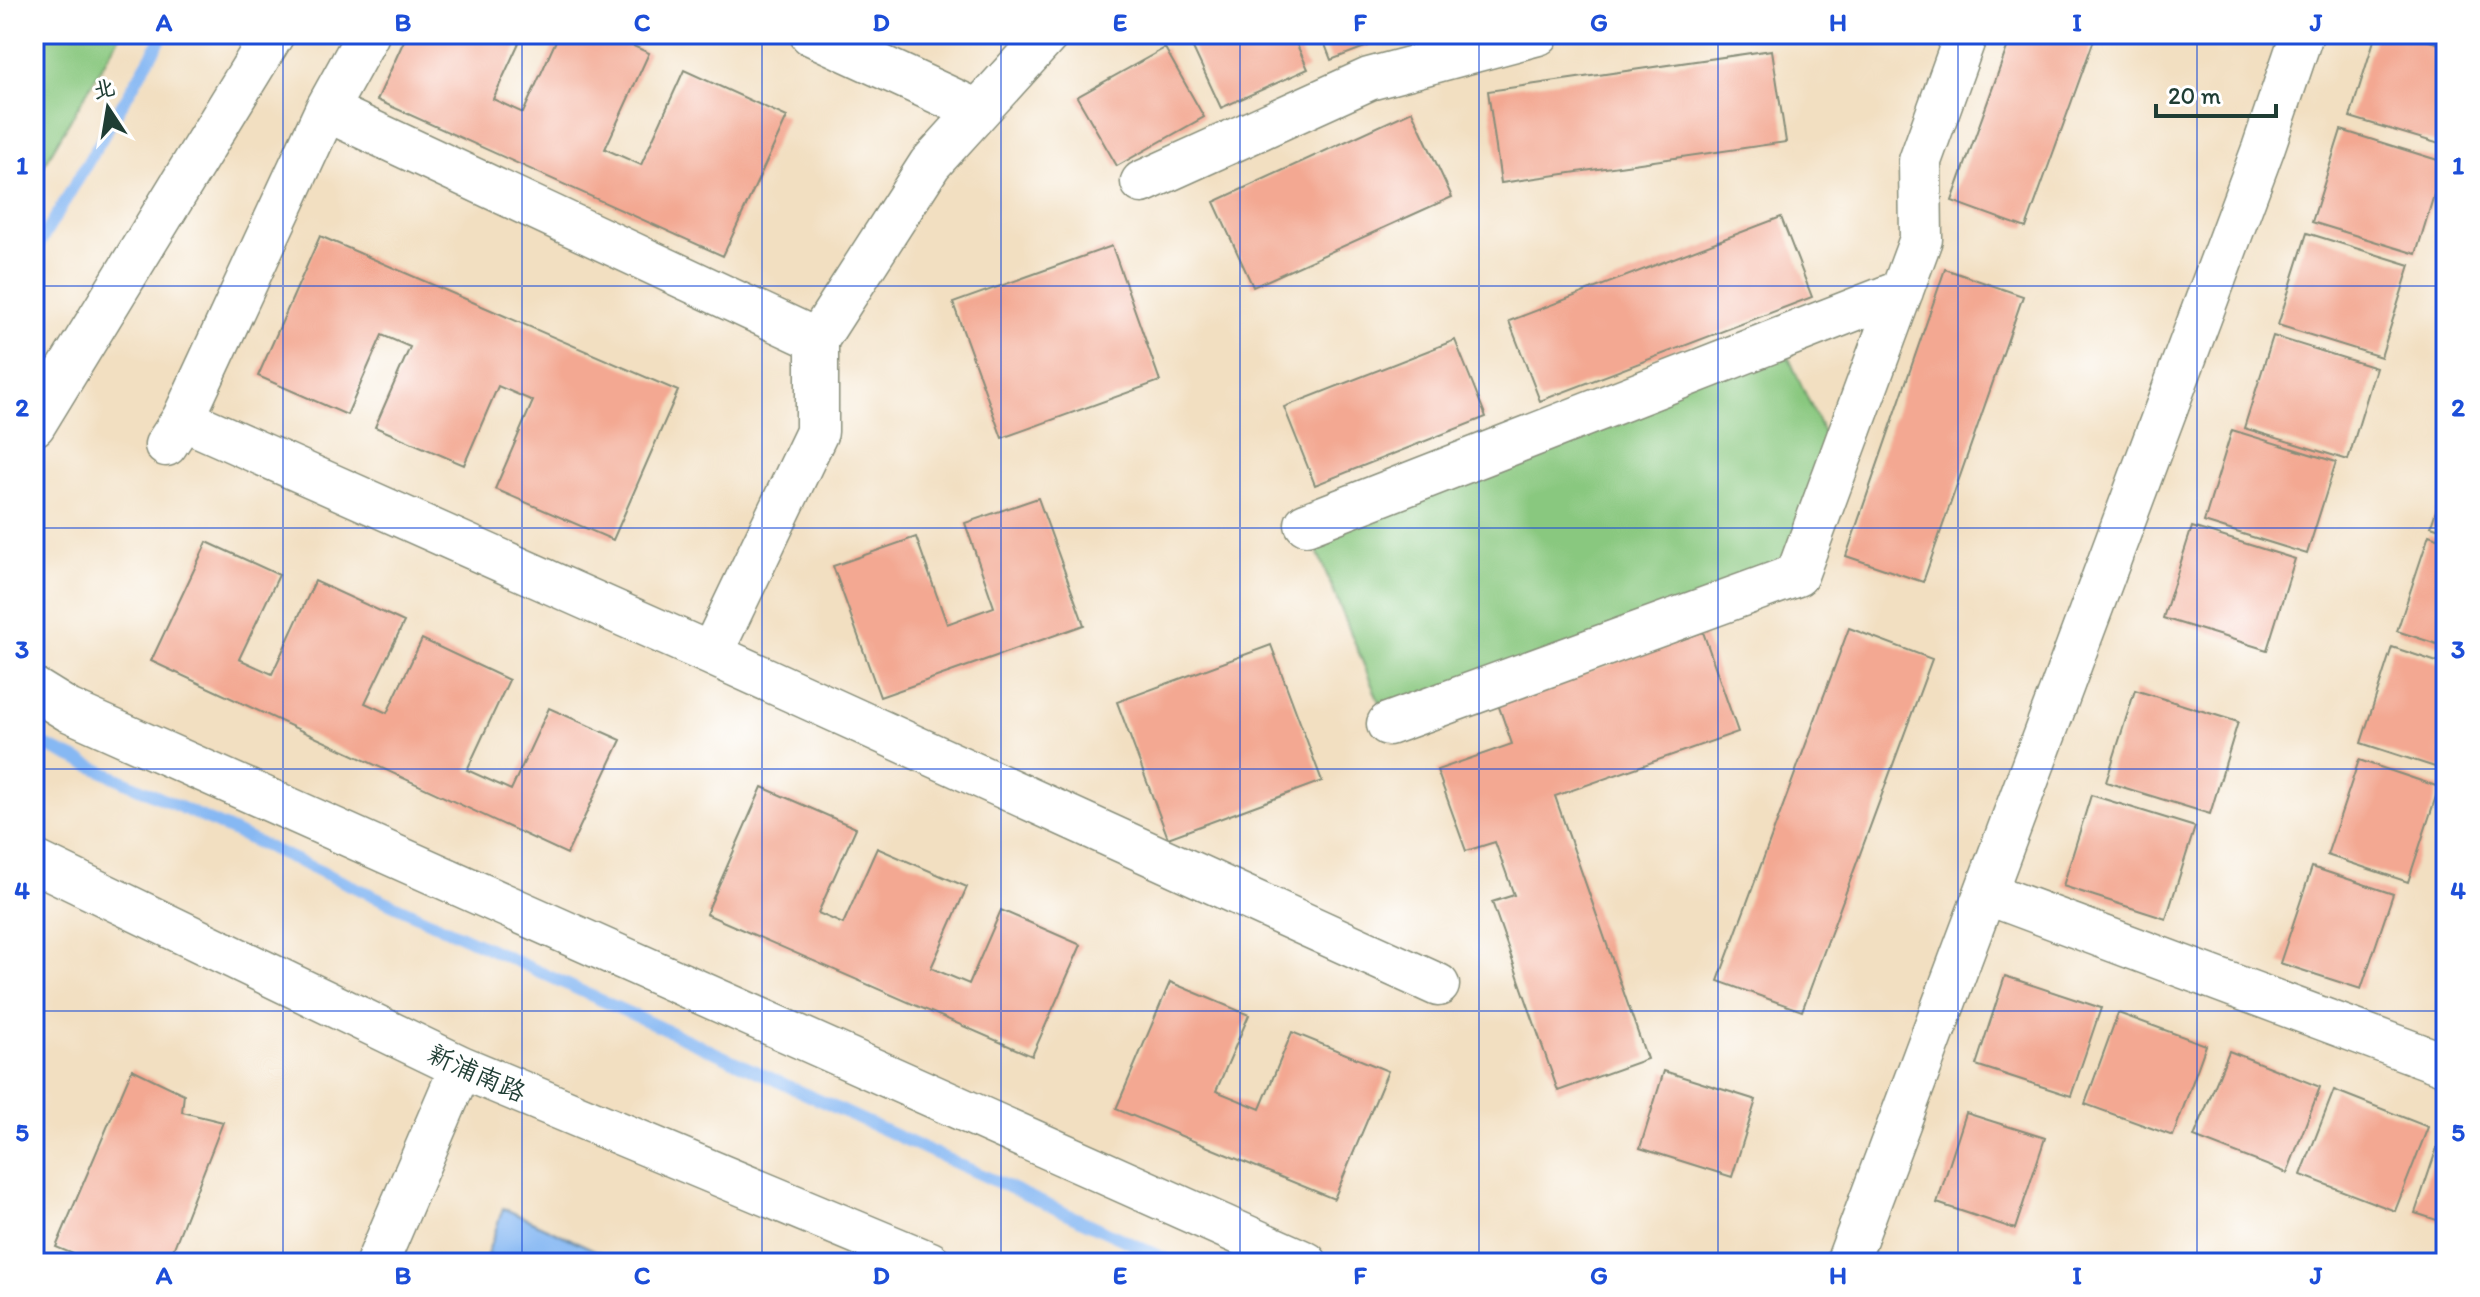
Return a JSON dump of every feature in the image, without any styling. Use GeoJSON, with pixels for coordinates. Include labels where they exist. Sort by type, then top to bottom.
{"type":"FeatureCollection","features":[{"type":"Feature","properties":{"kind":"street"},"geometry":{"type":"LineString","coordinates":[[34,425],[273,34]]}},
{"type":"Feature","properties":{"kind":"street"},"geometry":{"type":"LineString","coordinates":[[368,34],[326,110],[174,432],[711,654],[1438,985]]}},
{"type":"Feature","properties":{"kind":"street"},"geometry":{"type":"LineString","coordinates":[[811,34],[978,111]]}},
{"type":"Feature","properties":{"kind":"street"},"geometry":{"type":"LineString","coordinates":[[711,654],[817,432],[817,340],[930,164],[1048,34]]}},
{"type":"Feature","properties":{"kind":"street"},"geometry":{"type":"LineString","coordinates":[[1142,182],[1369,79],[1538,34]]}},
{"type":"Feature","properties":{"kind":"street"},"geometry":{"type":"LineString","coordinates":[[1388,724],[1797,575],[1921,239],[1920,161],[1966,34]]}},
{"type":"Feature","properties":{"kind":"street"},"geometry":{"type":"LineString","coordinates":[[1847,1263],[2263,149],[2302,34]]}},
{"type":"Feature","properties":{"kind":"street"},"geometry":{"type":"LineString","coordinates":[[326,110],[817,340]]}},
{"type":"Feature","properties":{"kind":"street"},"geometry":{"type":"LineString","coordinates":[[1306,524],[1902,291]]}},
{"type":"Feature","properties":{"kind":"street"},"geometry":{"type":"LineString","coordinates":[[34,689],[68,710],[1306,1263]]}},
{"type":"Feature","properties":{"kind":"street","name":"新浦南路"},"geometry":{"type":"LineString","coordinates":[[34,861],[461,1067],[930,1263]]}},
{"type":"Feature","properties":{"kind":"street"},"geometry":{"type":"LineString","coordinates":[[1986,893],[2446,1065]]}},
{"type":"Feature","properties":{"kind":"street"},"geometry":{"type":"LineString","coordinates":[[377,1263],[461,1067]]}},
{"type":"Feature","properties":{"kind":"green space"},"geometry":{"type":"Polygon","coordinates":[[[34,34],[121,34],[34,182],[34,34]]]}},
{"type":"Feature","properties":{"kind":"green space"},"geometry":{"type":"Polygon","coordinates":[[[1780,339],[1838,464],[1797,575],[1388,724],[1306,524],[1780,339]]]}},
{"type":"Feature","properties":{"kind":"water"},"geometry":{"type":"Polygon","coordinates":[[[503,1208],[623,1263],[507,1263],[487,1255],[503,1208]]]}},
{"type":"Feature","properties":{"kind":"building"},"geometry":{"type":"Polygon","coordinates":[[[407,34],[523,34],[493,99],[523,113],[559,34],[607,34],[649,53],[605,149],[641,165],[684,70],[787,117],[723,256],[377,100],[407,34]]]}},
{"type":"Feature","properties":{"kind":"building"},"geometry":{"type":"Polygon","coordinates":[[[1189,34],[1292,34],[1308,69],[1221,108],[1189,34]]]}},
{"type":"Feature","properties":{"kind":"building"},"geometry":{"type":"Polygon","coordinates":[[[1321,34],[1399,34],[1331,60],[1321,34]]]}},
{"type":"Feature","properties":{"kind":"building"},"geometry":{"type":"Polygon","coordinates":[[[2012,34],[2096,34],[2026,228],[1952,201],[2012,34]]]}},
{"type":"Feature","properties":{"kind":"building"},"geometry":{"type":"Polygon","coordinates":[[[2376,34],[2406,34],[2446,46],[2446,146],[2350,117],[2376,34]]]}},
{"type":"Feature","properties":{"kind":"building"},"geometry":{"type":"Polygon","coordinates":[[[1165,48],[1204,117],[1117,166],[1077,97],[1165,48]]]}},
{"type":"Feature","properties":{"kind":"building"},"geometry":{"type":"Polygon","coordinates":[[[1772,50],[1786,142],[1501,183],[1488,91],[1772,50]]]}},
{"type":"Feature","properties":{"kind":"building"},"geometry":{"type":"Polygon","coordinates":[[[1412,111],[1452,197],[1253,287],[1214,202],[1412,111]]]}},
{"type":"Feature","properties":{"kind":"building"},"geometry":{"type":"Polygon","coordinates":[[[2341,130],[2444,162],[2416,254],[2312,222],[2341,130]]]}},
{"type":"Feature","properties":{"kind":"building"},"geometry":{"type":"Polygon","coordinates":[[[1781,217],[1812,297],[1540,401],[1509,321],[1781,217]]]}},
{"type":"Feature","properties":{"kind":"building"},"geometry":{"type":"Polygon","coordinates":[[[2307,233],[2410,265],[2381,357],[2278,325],[2307,233]]]}},
{"type":"Feature","properties":{"kind":"building"},"geometry":{"type":"Polygon","coordinates":[[[320,236],[678,391],[613,540],[495,489],[533,401],[498,386],[464,465],[375,427],[410,347],[382,335],[347,415],[258,376],[320,236]]]}},
{"type":"Feature","properties":{"kind":"building"},"geometry":{"type":"Polygon","coordinates":[[[1112,246],[1160,381],[1002,438],[953,303],[1112,246]]]}},
{"type":"Feature","properties":{"kind":"building"},"geometry":{"type":"Polygon","coordinates":[[[1945,269],[2023,296],[1923,582],[1846,556],[1945,269]]]}},
{"type":"Feature","properties":{"kind":"building"},"geometry":{"type":"Polygon","coordinates":[[[2273,336],[2376,368],[2348,460],[2244,428],[2273,336]]]}},
{"type":"Feature","properties":{"kind":"building"},"geometry":{"type":"Polygon","coordinates":[[[1455,340],[1486,417],[1315,485],[1284,407],[1455,340]]]}},
{"type":"Feature","properties":{"kind":"building"},"geometry":{"type":"Polygon","coordinates":[[[2232,430],[2336,462],[2307,554],[2204,522],[2232,430]]]}},
{"type":"Feature","properties":{"kind":"building"},"geometry":{"type":"Polygon","coordinates":[[[2446,483],[2446,531],[2431,526],[2446,483]]]}},
{"type":"Feature","properties":{"kind":"building"},"geometry":{"type":"Polygon","coordinates":[[[1038,498],[1084,625],[880,697],[833,566],[916,537],[947,624],[994,607],[965,523],[1038,498]]]}},
{"type":"Feature","properties":{"kind":"building"},"geometry":{"type":"Polygon","coordinates":[[[2192,527],[2295,559],[2267,650],[2163,618],[2192,527]]]}},
{"type":"Feature","properties":{"kind":"building"},"geometry":{"type":"Polygon","coordinates":[[[2429,535],[2446,541],[2446,647],[2397,631],[2429,535]]]}},
{"type":"Feature","properties":{"kind":"building"},"geometry":{"type":"Polygon","coordinates":[[[207,542],[279,575],[239,659],[272,674],[315,581],[404,622],[365,703],[387,713],[422,639],[509,680],[467,770],[511,790],[549,708],[621,740],[567,854],[151,661],[207,542]]]}},
{"type":"Feature","properties":{"kind":"building"},"geometry":{"type":"Polygon","coordinates":[[[1849,628],[1932,659],[1802,1011],[1718,981],[1849,628]]]}},
{"type":"Feature","properties":{"kind":"building"},"geometry":{"type":"Polygon","coordinates":[[[1703,632],[1738,732],[1555,796],[1647,1059],[1558,1091],[1492,902],[1514,895],[1495,842],[1466,851],[1437,770],[1512,744],[1498,704],[1703,632]]]}},
{"type":"Feature","properties":{"kind":"building"},"geometry":{"type":"Polygon","coordinates":[[[1271,645],[1322,781],[1168,838],[1117,702],[1271,645]]]}},
{"type":"Feature","properties":{"kind":"building"},"geometry":{"type":"Polygon","coordinates":[[[2392,647],[2446,665],[2446,755],[2441,769],[2361,743],[2392,647]]]}},
{"type":"Feature","properties":{"kind":"building"},"geometry":{"type":"Polygon","coordinates":[[[2135,690],[2238,722],[2210,814],[2106,782],[2135,690]]]}},
{"type":"Feature","properties":{"kind":"building"},"geometry":{"type":"Polygon","coordinates":[[[2359,760],[2439,787],[2408,882],[2327,855],[2359,760]]]}},
{"type":"Feature","properties":{"kind":"building"},"geometry":{"type":"Polygon","coordinates":[[[762,787],[856,828],[818,913],[843,924],[877,848],[967,887],[931,968],[969,984],[1001,910],[1081,945],[1032,1056],[706,914],[762,787]]]}},
{"type":"Feature","properties":{"kind":"building"},"geometry":{"type":"Polygon","coordinates":[[[2091,795],[2195,827],[2166,919],[2063,886],[2091,795]]]}},
{"type":"Feature","properties":{"kind":"building"},"geometry":{"type":"Polygon","coordinates":[[[2312,867],[2393,894],[2361,989],[2280,963],[2312,867]]]}},
{"type":"Feature","properties":{"kind":"building"},"geometry":{"type":"Polygon","coordinates":[[[2005,976],[2101,1008],[2071,1096],[1976,1065],[2005,976]]]}},
{"type":"Feature","properties":{"kind":"building"},"geometry":{"type":"Polygon","coordinates":[[[1170,982],[1249,1015],[1216,1091],[1260,1109],[1292,1032],[1388,1071],[1334,1199],[1116,1109],[1170,982]]]}},
{"type":"Feature","properties":{"kind":"building"},"geometry":{"type":"Polygon","coordinates":[[[2118,1013],[2206,1045],[2173,1136],[2085,1104],[2118,1013]]]}},
{"type":"Feature","properties":{"kind":"building"},"geometry":{"type":"Polygon","coordinates":[[[2229,1051],[2320,1087],[2287,1173],[2194,1137],[2229,1051]]]}},
{"type":"Feature","properties":{"kind":"building"},"geometry":{"type":"Polygon","coordinates":[[[132,1069],[184,1094],[182,1112],[223,1122],[168,1263],[95,1263],[56,1247],[132,1069]]]}},
{"type":"Feature","properties":{"kind":"building"},"geometry":{"type":"Polygon","coordinates":[[[1664,1071],[1756,1100],[1732,1177],[1640,1148],[1664,1071]]]}},
{"type":"Feature","properties":{"kind":"building"},"geometry":{"type":"Polygon","coordinates":[[[2334,1090],[2428,1127],[2395,1211],[2301,1175],[2334,1090]]]}},
{"type":"Feature","properties":{"kind":"building"},"geometry":{"type":"Polygon","coordinates":[[[1966,1113],[2045,1138],[2015,1229],[1937,1203],[1966,1113]]]}},
{"type":"Feature","properties":{"kind":"building"},"geometry":{"type":"Polygon","coordinates":[[[2442,1133],[2446,1135],[2446,1223],[2415,1213],[2442,1133]]]}},
{"type":"Feature","properties":{"kind":"waterway"},"geometry":{"type":"LineString","coordinates":[[34,253],[164,34]]}},
{"type":"Feature","properties":{"kind":"waterway"},"geometry":{"type":"LineString","coordinates":[[34,740],[1174,1263]]}}]}
